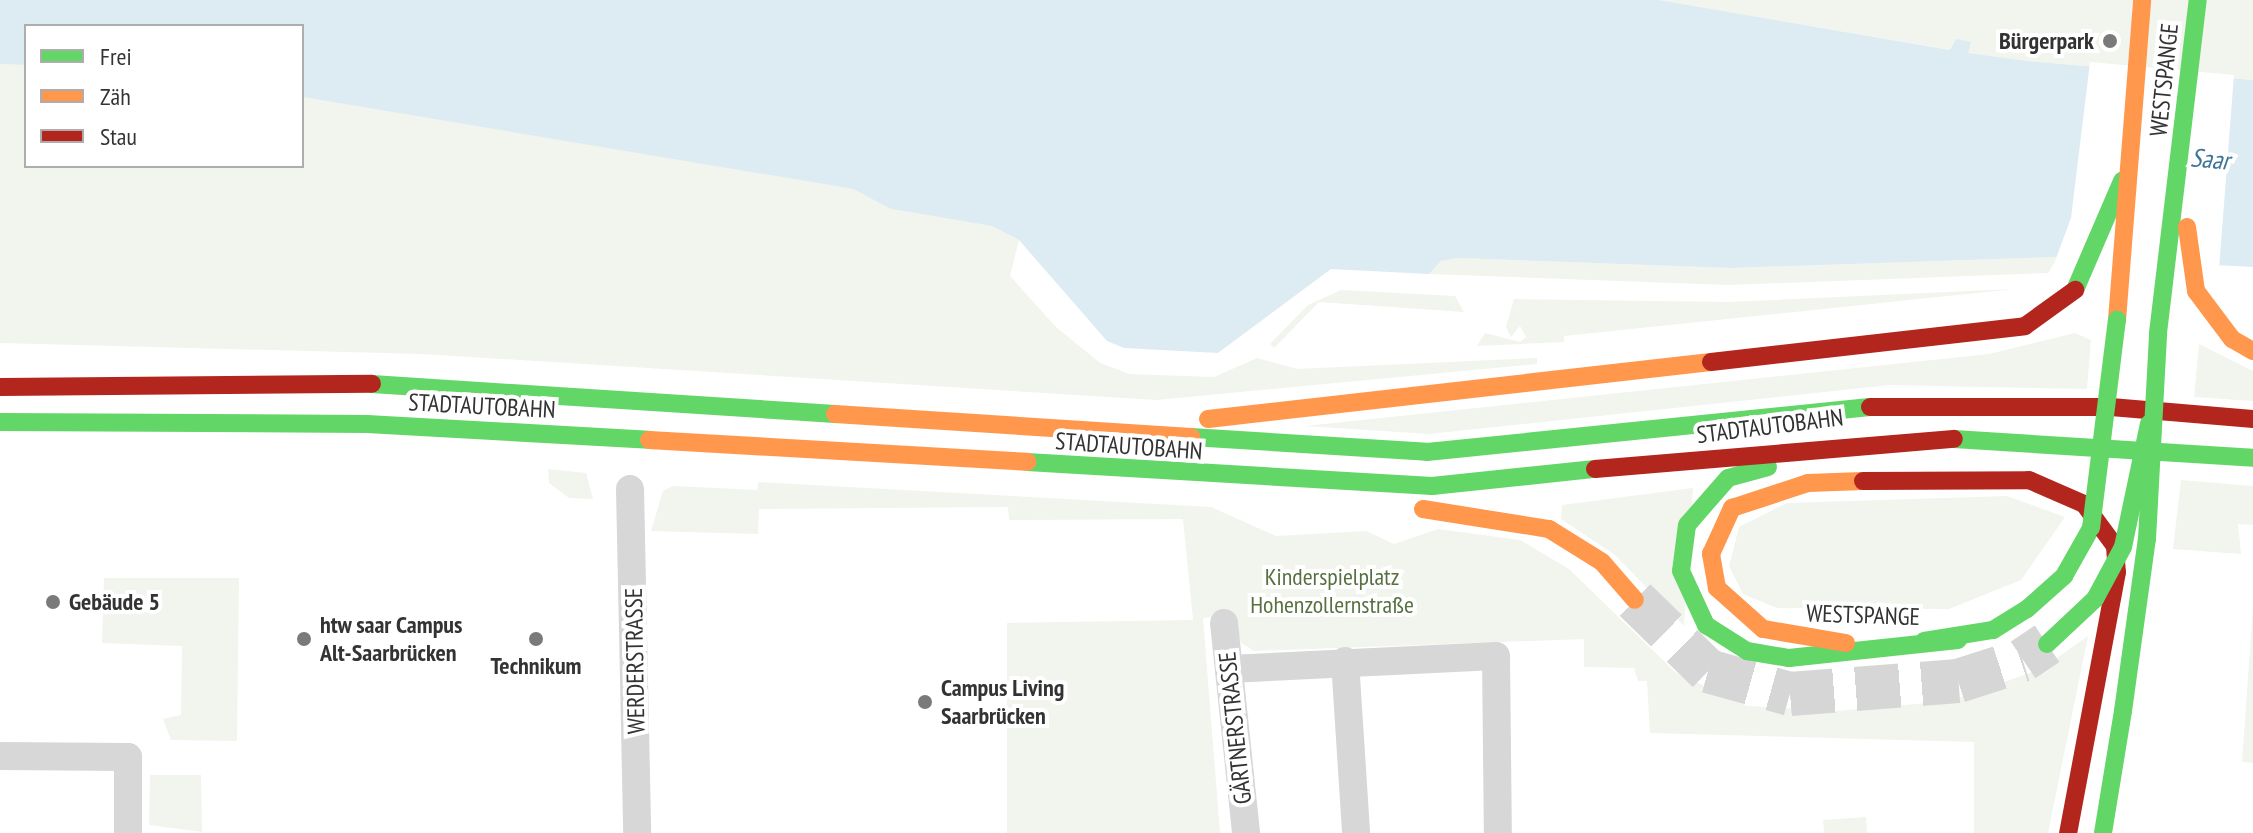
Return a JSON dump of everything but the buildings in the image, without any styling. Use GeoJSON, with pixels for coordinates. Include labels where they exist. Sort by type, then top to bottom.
{"type":"FeatureCollection","features":[{"type":"Feature","properties":{"kind":"main road","name":"WESTSPANGE"},"geometry":{"type":"LineString","coordinates":[[2068,833],[2117,572],[2115,546],[2084,504],[2029,480],[1984,477],[1808,483],[1747,497],[1712,539],[1717,588],[1747,619],[1788,635],[1850,643],[1958,640],[2027,609],[2064,576],[2091,528],[2107,440],[2122,181],[2142,0]]}},
{"type":"Feature","properties":{"kind":"main road","name":"WESTSPANGE"},"geometry":{"type":"LineString","coordinates":[[2103,833],[2147,539],[2149,424],[2198,0]]}},
{"type":"Feature","properties":{"kind":"main road"},"geometry":{"type":"LineString","coordinates":[[2182,138],[2189,271],[2232,339],[2253,351]]}},
{"type":"Feature","properties":{"kind":"main road"},"geometry":{"type":"LineString","coordinates":[[984,423],[1210,419],[2025,326],[2072,297],[2122,181]]}},
{"type":"Feature","properties":{"kind":"main road"},"geometry":{"type":"LineString","coordinates":[[50,366],[141,381]]}},
{"type":"Feature","properties":{"kind":"main road","name":"STADTAUTOBAHN"},"geometry":{"type":"LineString","coordinates":[[0,387],[141,381],[451,388],[1427,452],[1890,405],[2111,407],[2253,419]]}},
{"type":"Feature","properties":{"kind":"main road","name":"STADTAUTOBAHN"},"geometry":{"type":"LineString","coordinates":[[0,422],[367,424],[1265,479],[1477,484],[1824,442],[1984,437],[2108,443],[2253,458]]}},
{"type":"Feature","properties":{"kind":"main road"},"geometry":{"type":"LineString","coordinates":[[2047,644],[2095,599],[2123,547],[2149,424]]}},
{"type":"Feature","properties":{"kind":"main road"},"geometry":{"type":"LineString","coordinates":[[1958,640],[1789,658],[1722,639],[1685,591],[1687,525],[1728,478],[1825,461],[2069,455],[2108,443]]}},
{"type":"Feature","properties":{"kind":"main road"},"geometry":{"type":"LineString","coordinates":[[1265,479],[1340,502]]}},
{"type":"Feature","properties":{"kind":"main road"},"geometry":{"type":"LineString","coordinates":[[1398,508],[1519,519],[1549,529],[1602,562],[1635,600]]}},
{"type":"Feature","properties":{"kind":"street","name":"WERDERSTRASSE"},"geometry":{"type":"LineString","coordinates":[[630,489],[637,833]]}},
{"type":"Feature","properties":{"kind":"street","name":"GÄRTNERSTRASSE"},"geometry":{"type":"LineString","coordinates":[[1224,623],[1246,833]]}},
{"type":"Feature","properties":{"kind":"street"},"geometry":{"type":"LineString","coordinates":[[1229,669],[1496,656],[1498,833]]}},
{"type":"Feature","properties":{"kind":"street"},"geometry":{"type":"LineString","coordinates":[[1345,661],[1356,833]]}},
{"type":"Feature","properties":{"kind":"street"},"geometry":{"type":"LineString","coordinates":[[0,756],[128,757],[128,833]]}},
{"type":"Feature","properties":{"kind":"green space","name":"Bürgerpark"},"geometry":{"type":"Polygon","coordinates":[[[1659,0],[2253,0],[2253,80],[1967,53],[1956,39],[1951,50],[1659,0]]]}},
{"type":"Feature","properties":{"kind":"green space"},"geometry":{"type":"Polygon","coordinates":[[[0,64],[24,65],[24,168],[304,168],[304,97],[853,189],[891,209],[992,226],[1019,240],[1010,276],[1056,327],[1100,363],[1130,374],[1214,377],[1257,358],[1297,369],[1537,358],[1537,364],[1157,400],[423,354],[0,343],[0,64]]]}},
{"type":"Feature","properties":{"kind":"green space"},"geometry":{"type":"Polygon","coordinates":[[[2058,257],[2048,273],[1728,285],[1429,274],[1441,261],[1458,258],[1730,268],[2058,257]]]}},
{"type":"Feature","properties":{"kind":"green space"},"geometry":{"type":"Polygon","coordinates":[[[2014,289],[1564,336],[1564,342],[1477,346],[1485,333],[1520,342],[1526,337],[1520,326],[1511,337],[1506,327],[1514,299],[1728,302],[2014,289]]]}},
{"type":"Feature","properties":{"kind":"green space"},"geometry":{"type":"Polygon","coordinates":[[[1341,290],[1455,296],[1464,312],[1319,302],[1274,348],[1270,344],[1308,305],[1341,290]]]}},
{"type":"Feature","properties":{"kind":"green space"},"geometry":{"type":"Polygon","coordinates":[[[2075,333],[2091,340],[2087,389],[1890,385],[1429,434],[1305,426],[1989,354],[2075,333]]]}},
{"type":"Feature","properties":{"kind":"green space"},"geometry":{"type":"Polygon","coordinates":[[[2199,344],[2253,371],[2253,401],[2194,397],[2199,344]]]}},
{"type":"Feature","properties":{"kind":"green space"},"geometry":{"type":"Polygon","coordinates":[[[548,469],[586,473],[593,499],[569,498],[549,483],[548,469]]]}},
{"type":"Feature","properties":{"kind":"green space"},"geometry":{"type":"Polygon","coordinates":[[[2181,480],[2253,486],[2253,525],[2238,524],[2241,554],[2173,549],[2181,480]]]}},
{"type":"Feature","properties":{"kind":"green space","name":"Kinderspielplatz Hohenzollernstraße"},"geometry":{"type":"Polygon","coordinates":[[[758,482],[1211,507],[1276,536],[1366,531],[1394,544],[1438,529],[1520,540],[1569,569],[1675,672],[1747,706],[1836,711],[1950,701],[2041,669],[2088,636],[2048,833],[1974,833],[1974,742],[1650,733],[1647,681],[1638,681],[1634,668],[1584,667],[1584,639],[1254,651],[1241,643],[1234,615],[1203,618],[1220,833],[1007,833],[1007,623],[1193,620],[1183,519],[1009,520],[1008,507],[759,509],[758,534],[651,531],[663,491],[673,486],[757,490],[758,482]]]}},
{"type":"Feature","properties":{"kind":"green space"},"geometry":{"type":"Polygon","coordinates":[[[1693,488],[1684,626],[1615,555],[1561,519],[1562,505],[1693,488]]]}},
{"type":"Feature","properties":{"kind":"green space"},"geometry":{"type":"Polygon","coordinates":[[[2007,496],[2065,517],[2021,580],[1949,609],[1777,608],[1743,594],[1729,566],[1739,527],[1787,503],[2007,496]]]}},
{"type":"Feature","properties":{"kind":"green space"},"geometry":{"type":"Polygon","coordinates":[[[104,578],[239,578],[237,741],[171,740],[163,719],[181,715],[182,646],[102,643],[104,578]]]}},
{"type":"Feature","properties":{"kind":"green space"},"geometry":{"type":"Polygon","coordinates":[[[2253,608],[2253,763],[2242,762],[2253,608]]]}},
{"type":"Feature","properties":{"kind":"green space"},"geometry":{"type":"Polygon","coordinates":[[[150,775],[201,775],[202,832],[149,825],[150,775]]]}},
{"type":"Feature","properties":{"kind":"green space"},"geometry":{"type":"Polygon","coordinates":[[[1866,817],[1867,833],[1824,833],[1823,820],[1866,817]]]}},
{"type":"Feature","properties":{"kind":"water","name":"Saar"},"geometry":{"type":"Polygon","coordinates":[[[0,0],[1659,0],[1950,50],[1956,39],[1971,42],[1968,53],[2027,61],[2253,80],[2253,267],[2058,257],[1730,268],[1458,258],[1441,261],[1429,274],[1331,269],[1218,353],[1124,348],[1107,341],[1019,240],[992,226],[891,209],[853,189],[304,97],[304,24],[24,24],[24,65],[0,64],[0,0]]]}},
{"type":"Feature","properties":{"kind":"pier"},"geometry":{"type":"Polygon","coordinates":[[[2090,62],[2234,75],[2219,269],[2055,261],[2071,218],[2090,62]]]}},
{"type":"Feature","properties":{"kind":"tunnel"},"geometry":{"type":"LineString","coordinates":[[1635,600],[1708,671],[1790,694],[1958,681],[2023,660],[2047,644]]}},
{"type":"Feature","properties":{"kind":"traffic: fast"},"geometry":{"type":"LineString","coordinates":[[2158,333],[2198,0]]}},
{"type":"Feature","properties":{"kind":"traffic: fast"},"geometry":{"type":"LineString","coordinates":[[2075,290],[2122,181]]}},
{"type":"Feature","properties":{"kind":"traffic: fast"},"geometry":{"type":"LineString","coordinates":[[2091,528],[2117,320]]}},
{"type":"Feature","properties":{"kind":"traffic: fast"},"geometry":{"type":"LineString","coordinates":[[2123,711],[2147,539],[2158,333]]}},
{"type":"Feature","properties":{"kind":"traffic: fast"},"geometry":{"type":"LineString","coordinates":[[372,384],[835,414]]}},
{"type":"Feature","properties":{"kind":"traffic: fast"},"geometry":{"type":"LineString","coordinates":[[1191,437],[1427,452],[1870,407]]}},
{"type":"Feature","properties":{"kind":"traffic: fast"},"geometry":{"type":"LineString","coordinates":[[0,422],[367,424],[649,440]]}},
{"type":"Feature","properties":{"kind":"traffic: fast"},"geometry":{"type":"LineString","coordinates":[[2047,644],[2095,599],[2123,547],[2149,424]]}},
{"type":"Feature","properties":{"kind":"traffic: fast"},"geometry":{"type":"LineString","coordinates":[[1954,439],[2253,458]]}},
{"type":"Feature","properties":{"kind":"traffic: fast"},"geometry":{"type":"LineString","coordinates":[[1027,462],[1432,486],[1595,469]]}},
{"type":"Feature","properties":{"kind":"traffic: fast"},"geometry":{"type":"LineString","coordinates":[[1768,467],[1728,478],[1687,525],[1681,571],[1706,625],[1747,651],[1789,658],[1958,640]]}},
{"type":"Feature","properties":{"kind":"traffic: fast"},"geometry":{"type":"LineString","coordinates":[[1924,641],[1993,630],[2027,609],[2064,576],[2091,528]]}},
{"type":"Feature","properties":{"kind":"traffic: fast"},"geometry":{"type":"LineString","coordinates":[[2103,833],[2123,711]]}},
{"type":"Feature","properties":{"kind":"traffic: slow"},"geometry":{"type":"LineString","coordinates":[[2117,320],[2142,0]]}},
{"type":"Feature","properties":{"kind":"traffic: slow"},"geometry":{"type":"LineString","coordinates":[[2187,227],[2196,291],[2232,339]]}},
{"type":"Feature","properties":{"kind":"traffic: slow"},"geometry":{"type":"LineString","coordinates":[[2232,339],[2253,351]]}},
{"type":"Feature","properties":{"kind":"traffic: slow"},"geometry":{"type":"LineString","coordinates":[[1208,419],[1711,362]]}},
{"type":"Feature","properties":{"kind":"traffic: slow"},"geometry":{"type":"LineString","coordinates":[[835,414],[1191,437]]}},
{"type":"Feature","properties":{"kind":"traffic: slow"},"geometry":{"type":"LineString","coordinates":[[649,440],[1027,462]]}},
{"type":"Feature","properties":{"kind":"traffic: slow"},"geometry":{"type":"LineString","coordinates":[[1846,643],[1763,629],[1717,588],[1711,554],[1732,508],[1808,483],[1863,481]]}},
{"type":"Feature","properties":{"kind":"traffic: slow"},"geometry":{"type":"LineString","coordinates":[[1423,509],[1549,529],[1602,562],[1635,600]]}},
{"type":"Feature","properties":{"kind":"traffic: jam"},"geometry":{"type":"LineString","coordinates":[[1711,362],[2025,326],[2075,290]]}},
{"type":"Feature","properties":{"kind":"traffic: jam"},"geometry":{"type":"LineString","coordinates":[[0,387],[372,384]]}},
{"type":"Feature","properties":{"kind":"traffic: jam"},"geometry":{"type":"LineString","coordinates":[[1870,407],[2111,407],[2253,419]]}},
{"type":"Feature","properties":{"kind":"traffic: jam"},"geometry":{"type":"LineString","coordinates":[[1595,469],[1954,439]]}},
{"type":"Feature","properties":{"kind":"traffic: jam"},"geometry":{"type":"LineString","coordinates":[[1863,481],[2029,480],[2084,504],[2115,546],[2117,572],[2068,833]]}},
{"type":"Feature","properties":{"kind":"place","name":"Bürgerpark"},"geometry":{"type":"Point","coordinates":[2110,41]}},
{"type":"Feature","properties":{"kind":"place","name":"Gebäude 5"},"geometry":{"type":"Point","coordinates":[53,602]}},
{"type":"Feature","properties":{"kind":"place","name":"htw saar Campus Alt-Saarbrücken"},"geometry":{"type":"Point","coordinates":[304,639]}},
{"type":"Feature","properties":{"kind":"place","name":"Technikum"},"geometry":{"type":"Point","coordinates":[536,639]}},
{"type":"Feature","properties":{"kind":"place","name":"Campus Living Saarbrücken"},"geometry":{"type":"Point","coordinates":[925,702]}}]}
